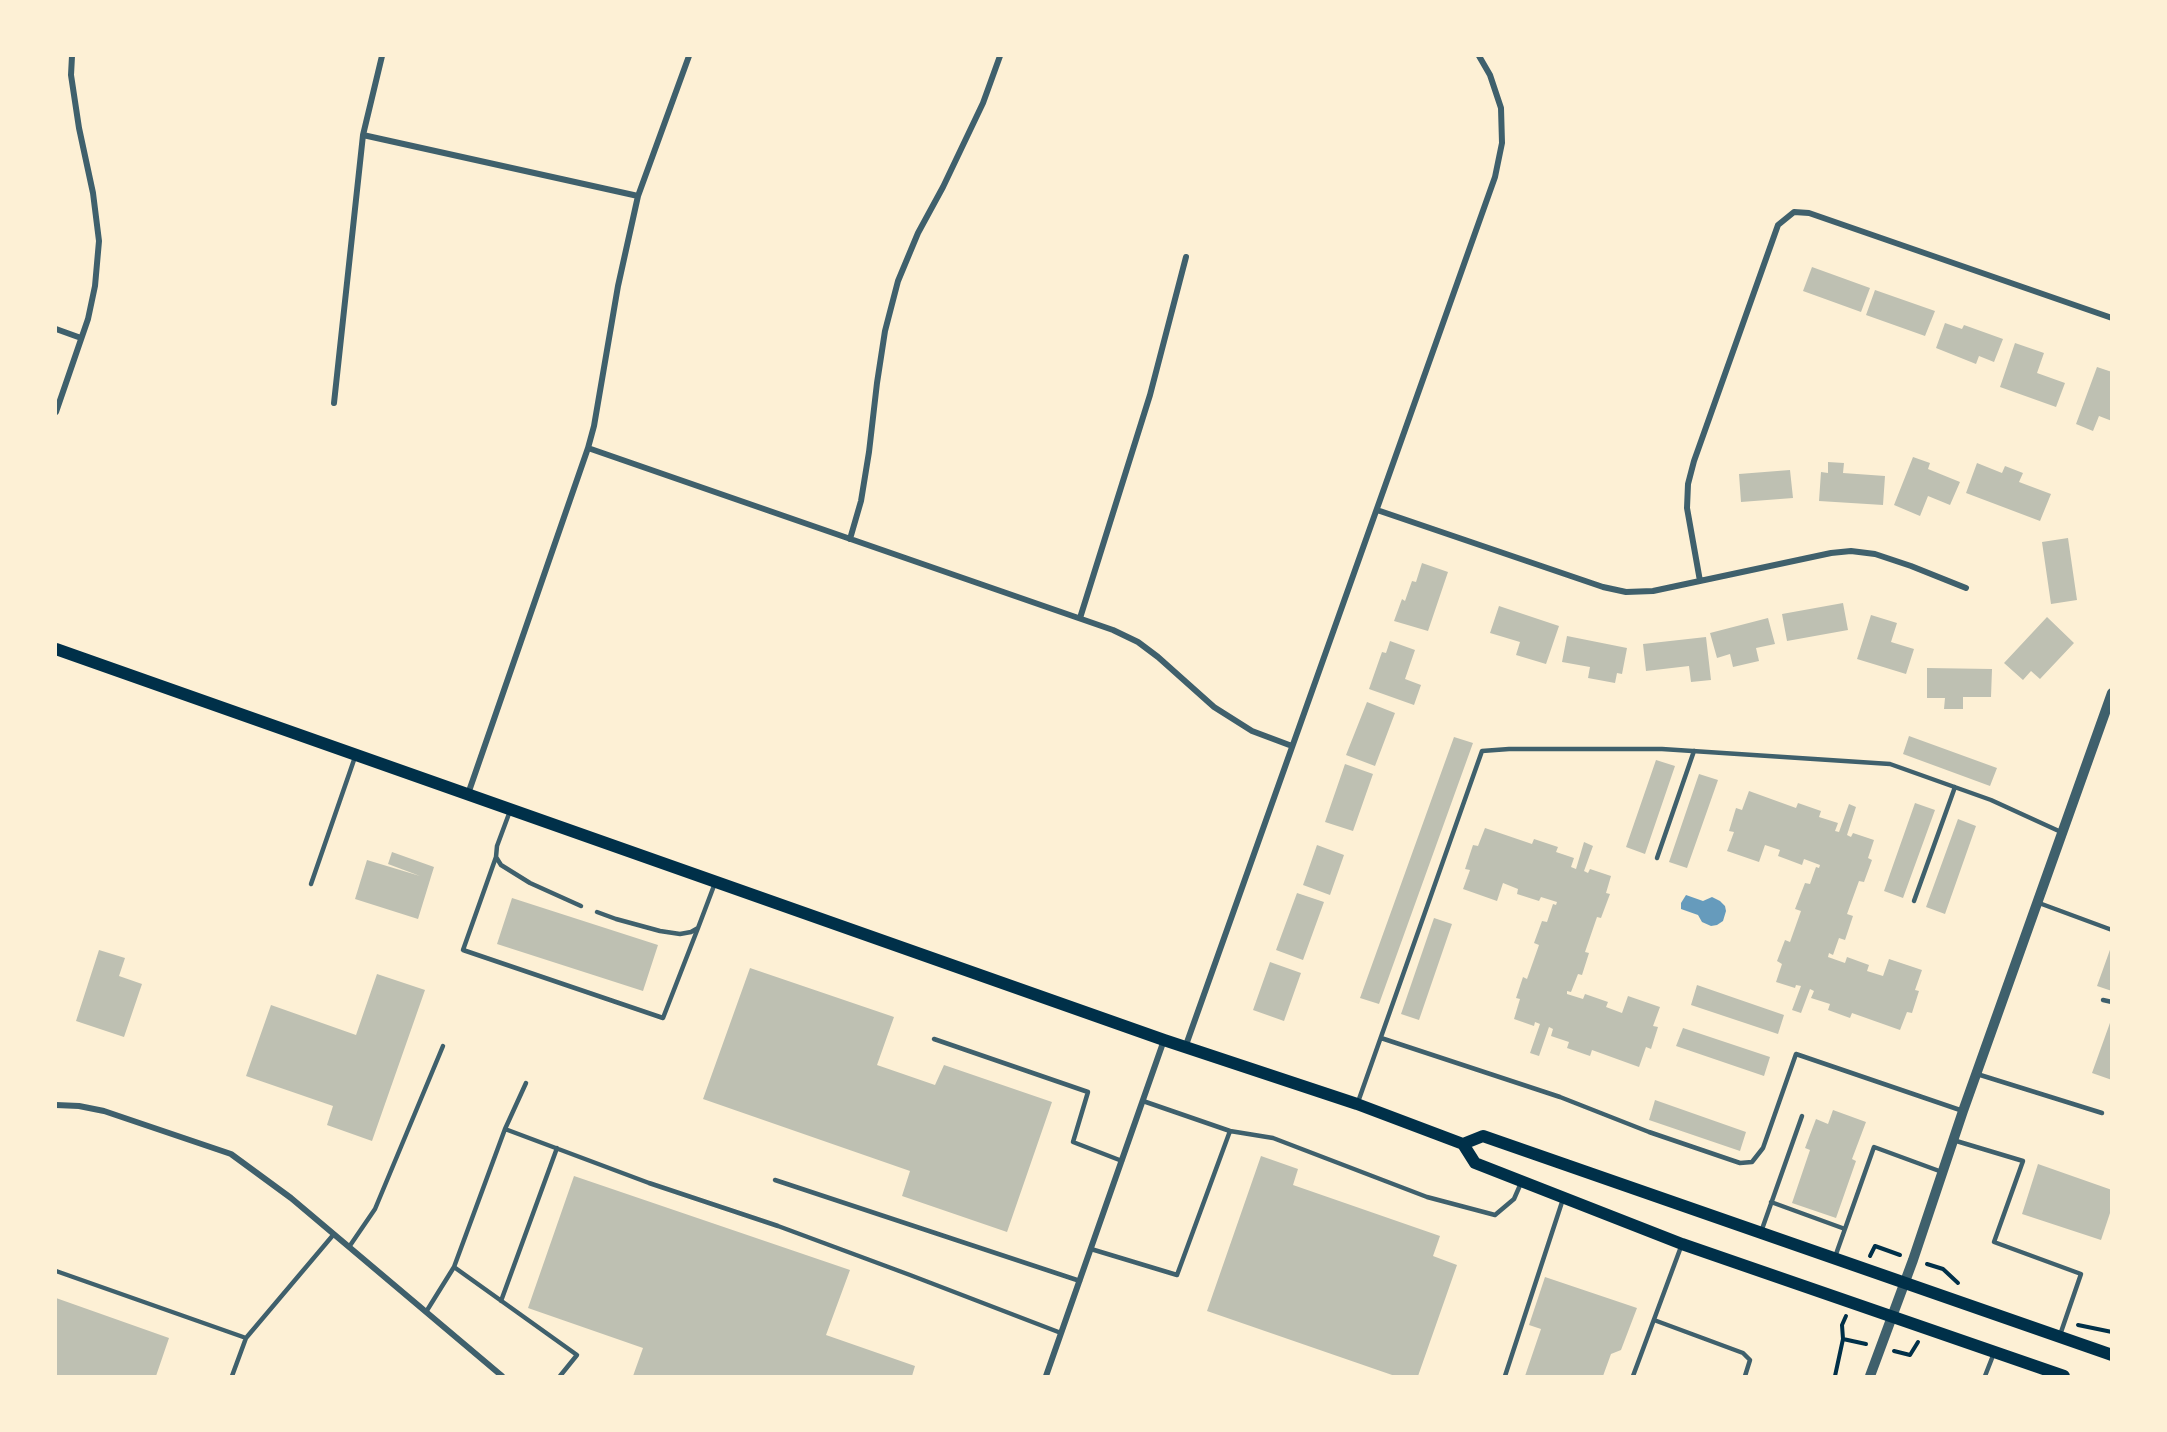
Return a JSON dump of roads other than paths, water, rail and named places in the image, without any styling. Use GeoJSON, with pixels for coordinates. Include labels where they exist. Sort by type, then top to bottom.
{"type":"FeatureCollection","features":[{"type":"Feature","properties":{"kind":"main road"},"geometry":{"type":"LineString","coordinates":[[56,649],[1164,1040],[1358,1104],[1463,1144],[1475,1163],[1682,1244],[2064,1377]]}},
{"type":"Feature","properties":{"kind":"main road"},"geometry":{"type":"LineString","coordinates":[[1463,1144],[1484,1136],[2112,1355]]}},
{"type":"Feature","properties":{"kind":"street"},"geometry":{"type":"LineString","coordinates":[[56,412],[96,286],[99,241],[93,194],[71,75],[72,56]]}},
{"type":"Feature","properties":{"kind":"street"},"geometry":{"type":"LineString","coordinates":[[334,403],[363,135],[382,56]]}},
{"type":"Feature","properties":{"kind":"street"},"geometry":{"type":"LineString","coordinates":[[468,795],[588,448],[594,426],[618,286],[638,196],[689,56]]}},
{"type":"Feature","properties":{"kind":"street"},"geometry":{"type":"LineString","coordinates":[[850,539],[861,501],[870,452],[885,331],[898,281],[918,232],[943,187],[983,103],[1000,56]]}},
{"type":"Feature","properties":{"kind":"street"},"geometry":{"type":"LineString","coordinates":[[1186,1046],[1497,165],[1502,143],[1501,108],[1490,75],[1479,56]]}},
{"type":"Feature","properties":{"kind":"street"},"geometry":{"type":"LineString","coordinates":[[363,135],[638,196]]}},
{"type":"Feature","properties":{"kind":"street"},"geometry":{"type":"LineString","coordinates":[[1700,581],[1687,508],[1688,484],[1694,461],[1778,225],[1794,212],[1809,213],[2112,318]]}},
{"type":"Feature","properties":{"kind":"street"},"geometry":{"type":"LineString","coordinates":[[1080,618],[1150,395],[1185,257]]}},
{"type":"Feature","properties":{"kind":"street"},"geometry":{"type":"LineString","coordinates":[[56,329],[81,339]]}},
{"type":"Feature","properties":{"kind":"street"},"geometry":{"type":"LineString","coordinates":[[588,448],[1113,630],[1138,642],[1158,657],[1214,707],[1252,731],[1292,746]]}},
{"type":"Feature","properties":{"kind":"street"},"geometry":{"type":"LineString","coordinates":[[1377,510],[1626,592],[1653,591],[1831,553],[1851,551],[1875,554],[1966,588]]}},
{"type":"Feature","properties":{"kind":"street"},"geometry":{"type":"LineString","coordinates":[[1870,1377],[1913,1260],[2036,902],[2112,693]]}},
{"type":"Feature","properties":{"kind":"street"},"geometry":{"type":"LineString","coordinates":[[1046,1377],[1164,1040]]}},
{"type":"Feature","properties":{"kind":"street"},"geometry":{"type":"LineString","coordinates":[[56,1105],[79,1106],[104,1111],[231,1154],[258,1172],[334,1234],[502,1377]]}},
{"type":"Feature","properties":{"kind":"lane"},"geometry":{"type":"LineString","coordinates":[[1358,1104],[1482,751],[1633,749],[1890,765],[1991,800],[2061,832]]}},
{"type":"Feature","properties":{"kind":"lane"},"geometry":{"type":"LineString","coordinates":[[1657,858],[1694,752]]}},
{"type":"Feature","properties":{"kind":"lane"},"geometry":{"type":"LineString","coordinates":[[311,884],[355,754]]}},
{"type":"Feature","properties":{"kind":"lane"},"geometry":{"type":"LineString","coordinates":[[1914,901],[1955,787]]}},
{"type":"Feature","properties":{"kind":"lane"},"geometry":{"type":"LineString","coordinates":[[510,809],[496,846],[496,857],[463,950],[663,1018],[716,881]]}},
{"type":"Feature","properties":{"kind":"lane"},"geometry":{"type":"LineString","coordinates":[[496,857],[501,865],[530,883],[581,906]]}},
{"type":"Feature","properties":{"kind":"lane"},"geometry":{"type":"LineString","coordinates":[[2036,902],[2112,930]]}},
{"type":"Feature","properties":{"kind":"lane"},"geometry":{"type":"LineString","coordinates":[[597,912],[634,925],[680,934],[698,928]]}},
{"type":"Feature","properties":{"kind":"lane"},"geometry":{"type":"LineString","coordinates":[[2103,1000],[2112,1002]]}},
{"type":"Feature","properties":{"kind":"lane"},"geometry":{"type":"LineString","coordinates":[[1381,1038],[1560,1097],[1650,1132],[1740,1163],[1752,1162],[1763,1148],[1796,1054],[1963,1111]]}},
{"type":"Feature","properties":{"kind":"lane"},"geometry":{"type":"LineString","coordinates":[[934,1039],[1088,1092],[1073,1142],[1122,1161]]}},
{"type":"Feature","properties":{"kind":"lane"},"geometry":{"type":"LineString","coordinates":[[349,1247],[375,1209],[443,1046]]}},
{"type":"Feature","properties":{"kind":"lane"},"geometry":{"type":"LineString","coordinates":[[1977,1074],[2102,1113]]}},
{"type":"Feature","properties":{"kind":"lane"},"geometry":{"type":"LineString","coordinates":[[426,1312],[454,1268],[505,1129],[526,1083]]}},
{"type":"Feature","properties":{"kind":"lane"},"geometry":{"type":"LineString","coordinates":[[1143,1101],[1230,1131],[1273,1138],[1427,1197],[1495,1215],[1514,1199],[1522,1181]]}},
{"type":"Feature","properties":{"kind":"lane"},"geometry":{"type":"LineString","coordinates":[[1760,1233],[1802,1116]]}},
{"type":"Feature","properties":{"kind":"lane"},"geometry":{"type":"LineString","coordinates":[[505,1129],[833,1246],[1061,1333]]}},
{"type":"Feature","properties":{"kind":"lane"},"geometry":{"type":"LineString","coordinates":[[1091,1249],[1177,1275],[1230,1131]]}},
{"type":"Feature","properties":{"kind":"lane"},"geometry":{"type":"LineString","coordinates":[[1953,1140],[2023,1161],[1994,1242],[2081,1274],[2059,1337]]}},
{"type":"Feature","properties":{"kind":"lane"},"geometry":{"type":"LineString","coordinates":[[1834,1259],[1874,1147],[1942,1172]]}},
{"type":"Feature","properties":{"kind":"lane"},"geometry":{"type":"LineString","coordinates":[[501,1301],[557,1148]]}},
{"type":"Feature","properties":{"kind":"lane"},"geometry":{"type":"LineString","coordinates":[[775,1180],[1080,1281]]}},
{"type":"Feature","properties":{"kind":"lane"},"geometry":{"type":"LineString","coordinates":[[1505,1377],[1564,1198]]}},
{"type":"Feature","properties":{"kind":"lane"},"geometry":{"type":"LineString","coordinates":[[1771,1202],[1845,1229]]}},
{"type":"Feature","properties":{"kind":"lane"},"geometry":{"type":"LineString","coordinates":[[232,1377],[246,1338],[334,1234]]}},
{"type":"Feature","properties":{"kind":"lane"},"geometry":{"type":"LineString","coordinates":[[1633,1377],[1682,1244]]}},
{"type":"Feature","properties":{"kind":"lane"},"geometry":{"type":"LineString","coordinates":[[454,1268],[577,1355],[560,1377]]}},
{"type":"Feature","properties":{"kind":"lane"},"geometry":{"type":"LineString","coordinates":[[56,1271],[246,1338]]}},
{"type":"Feature","properties":{"kind":"lane"},"geometry":{"type":"LineString","coordinates":[[1654,1320],[1743,1353],[1750,1360],[1744,1377]]}},
{"type":"Feature","properties":{"kind":"lane"},"geometry":{"type":"LineString","coordinates":[[1985,1377],[1994,1353]]}},
{"type":"Feature","properties":{"kind":"water"},"geometry":{"type":"Polygon","coordinates":[[[1686,895],[1703,901],[1712,897],[1720,901],[1726,911],[1723,921],[1711,926],[1702,922],[1698,915],[1681,909],[1681,903],[1686,895]]]}}]}
